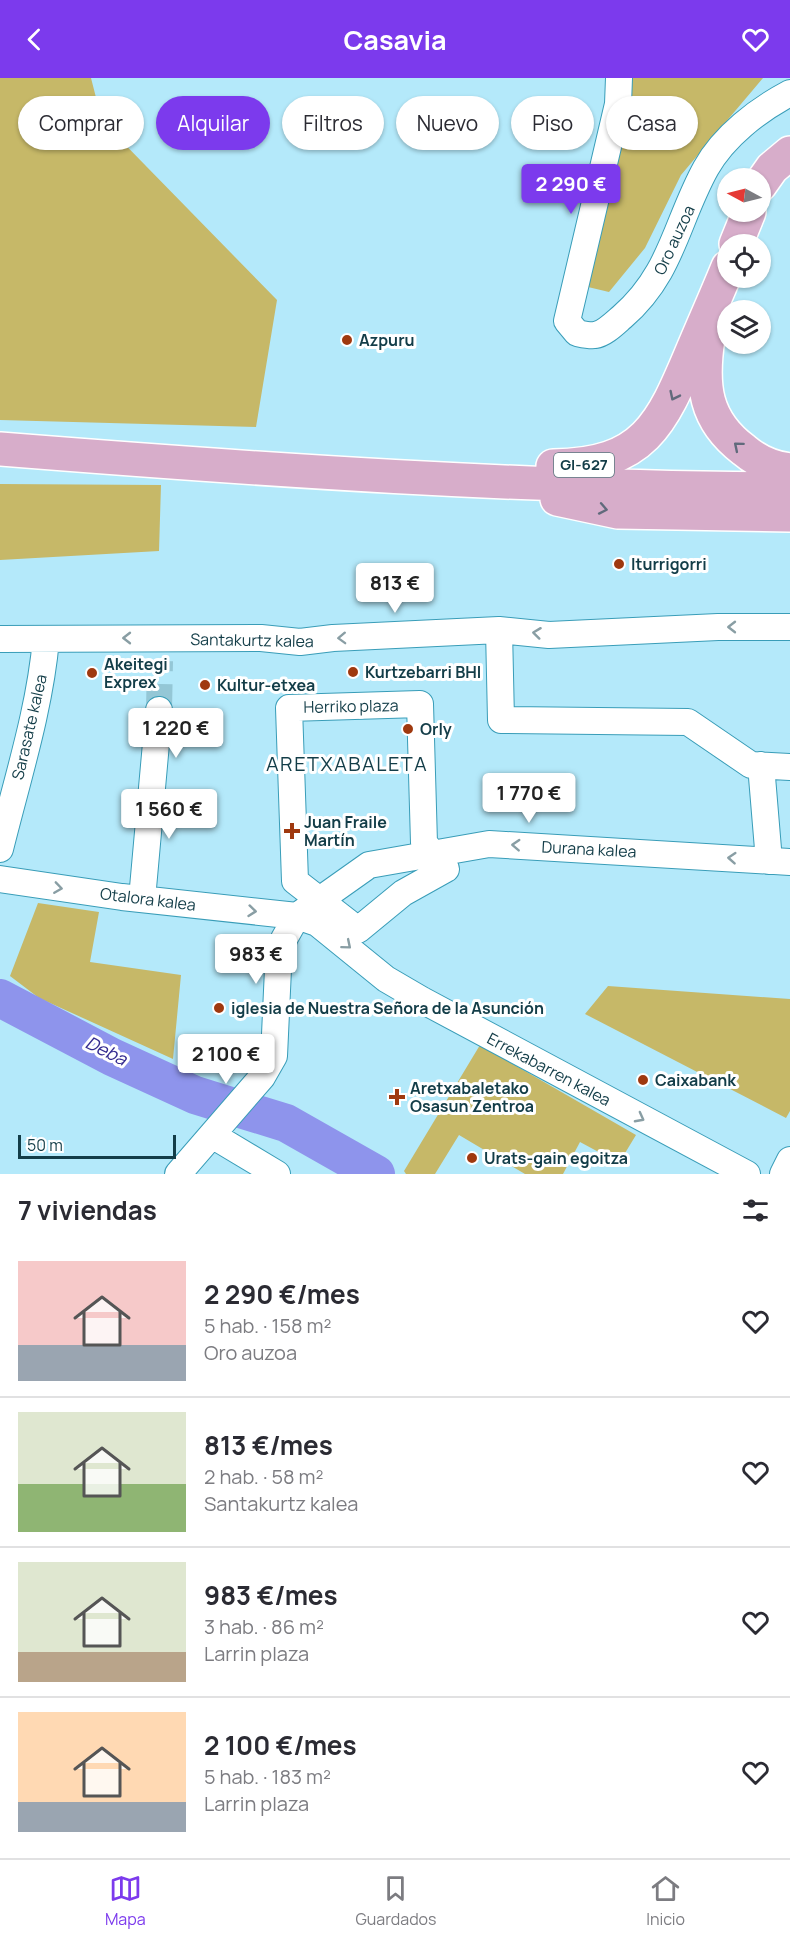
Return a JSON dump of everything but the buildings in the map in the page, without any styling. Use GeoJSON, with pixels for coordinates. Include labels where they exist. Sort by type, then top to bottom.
{"type":"FeatureCollection","features":[{"type":"Feature","properties":{"kind":"main road"},"geometry":{"type":"LineString","coordinates":[[771,169],[790,153]]}},
{"type":"Feature","properties":{"kind":"main road","name":"GI-627"},"geometry":{"type":"LineString","coordinates":[[366,476],[437,463],[582,466],[608,460],[636,444],[666,413],[719,288]]}},
{"type":"Feature","properties":{"kind":"main road","name":"GI-627"},"geometry":{"type":"LineString","coordinates":[[713,304],[704,360],[704,383],[714,417],[723,432],[751,456],[770,465],[790,470]]}},
{"type":"Feature","properties":{"kind":"main road","name":"GI-627"},"geometry":{"type":"LineString","coordinates":[[0,448],[366,476],[790,489]]}},
{"type":"Feature","properties":{"kind":"main road","name":"GI-627"},"geometry":{"type":"LineString","coordinates":[[507,482],[560,501],[618,512],[790,515]]}},
{"type":"Feature","properties":{"kind":"street","name":"Oro auzoa"},"geometry":{"type":"LineString","coordinates":[[619,78],[618,104],[567,321],[577,333],[596,335],[612,326],[652,285],[668,260],[706,168],[725,141],[747,121],[790,93]]}},
{"type":"Feature","properties":{"kind":"street","name":"Santakurtz kalea"},"geometry":{"type":"LineString","coordinates":[[0,639],[46,639],[161,650],[261,638],[300,642],[333,638],[499,630],[549,635],[718,627],[790,627]]}},
{"type":"Feature","properties":{"kind":"street"},"geometry":{"type":"LineString","coordinates":[[499,630],[501,720],[688,722],[751,765],[790,767]]}},
{"type":"Feature","properties":{"kind":"street","name":"Sarasate kalea"},"geometry":{"type":"LineString","coordinates":[[0,849],[32,716],[46,639]]}},
{"type":"Feature","properties":{"kind":"street","name":"Herriko plaza"},"geometry":{"type":"LineString","coordinates":[[420,704],[424,843],[446,869],[403,893],[358,930],[319,900],[295,881],[289,708],[420,704]]}},
{"type":"Feature","properties":{"kind":"street"},"geometry":{"type":"LineString","coordinates":[[142,899],[159,710]]}},
{"type":"Feature","properties":{"kind":"street"},"geometry":{"type":"LineString","coordinates":[[761,765],[779,861]]}},
{"type":"Feature","properties":{"kind":"street","name":"Durana kalea"},"geometry":{"type":"LineString","coordinates":[[297,916],[369,865],[489,844],[779,861]]}},
{"type":"Feature","properties":{"kind":"street","name":"Otalora kalea"},"geometry":{"type":"LineString","coordinates":[[0,879],[142,899],[297,916]]}},
{"type":"Feature","properties":{"kind":"street"},"geometry":{"type":"LineString","coordinates":[[178,1174],[262,1077],[274,1056],[278,969],[284,939],[297,916]]}},
{"type":"Feature","properties":{"kind":"street","name":"Errekabarren kalea"},"geometry":{"type":"LineString","coordinates":[[297,916],[317,923],[386,979],[422,1000],[747,1174]]}},
{"type":"Feature","properties":{"kind":"street"},"geometry":{"type":"LineString","coordinates":[[217,1129],[277,1174]]}},
{"type":"Feature","properties":{"kind":"street"},"geometry":{"type":"LineString","coordinates":[[783,1174],[790,1160]]}},
{"type":"Feature","properties":{"kind":"shaded area"},"geometry":{"type":"Polygon","coordinates":[[[0,78],[91,78],[96,96],[18,96],[18,150],[130,150],[277,300],[256,427],[0,420],[0,78]]]}},
{"type":"Feature","properties":{"kind":"shaded area"},"geometry":{"type":"Polygon","coordinates":[[[615,78],[763,78],[681,175],[645,248],[609,292],[588,287],[620,150],[698,150],[698,96],[624,96],[615,78]]]}},
{"type":"Feature","properties":{"kind":"shaded area"},"geometry":{"type":"Polygon","coordinates":[[[0,484],[161,485],[159,551],[0,560],[0,484]]]}},
{"type":"Feature","properties":{"kind":"shaded area"},"geometry":{"type":"Polygon","coordinates":[[[38,903],[99,912],[90,962],[181,975],[173,1059],[39,998],[10,976],[38,903]]]}},
{"type":"Feature","properties":{"kind":"shaded area"},"geometry":{"type":"Polygon","coordinates":[[[608,986],[790,999],[790,1111],[786,1118],[585,1014],[608,986]]]}},
{"type":"Feature","properties":{"kind":"shaded area"},"geometry":{"type":"Polygon","coordinates":[[[480,1045],[636,1135],[619,1163],[580,1142],[563,1174],[525,1174],[459,1135],[435,1174],[406,1174],[404,1171],[480,1045]]]}},
{"type":"Feature","properties":{"kind":"waterway","name":"Deba"},"geometry":{"type":"LineString","coordinates":[[0,998],[112,1057],[195,1095],[286,1123],[376,1174]]}},
{"type":"Feature","properties":{"kind":"tunnel"},"geometry":{"type":"LineString","coordinates":[[159,710],[160,661]]}},
{"type":"Feature","properties":{"kind":"place","name":"Azpuru"},"geometry":{"type":"Point","coordinates":[347,340]}},
{"type":"Feature","properties":{"kind":"place","name":"Iturrigorri"},"geometry":{"type":"Point","coordinates":[619,564]}},
{"type":"Feature","properties":{"kind":"place","name":"Kurtzebarri BHI"},"geometry":{"type":"Point","coordinates":[353,672]}},
{"type":"Feature","properties":{"kind":"place","name":"Akeitegi Exprex"},"geometry":{"type":"Point","coordinates":[92,673]}},
{"type":"Feature","properties":{"kind":"place","name":"Kultur-etxea"},"geometry":{"type":"Point","coordinates":[205,685]}},
{"type":"Feature","properties":{"kind":"place","name":"Orly"},"geometry":{"type":"Point","coordinates":[408,729]}},
{"type":"Feature","properties":{"kind":"place","name":"Juan Fraile Martín"},"geometry":{"type":"Point","coordinates":[292,831]}},
{"type":"Feature","properties":{"kind":"place","name":"iglesia de Nuestra Señora de la Asunción"},"geometry":{"type":"Point","coordinates":[219,1008]}},
{"type":"Feature","properties":{"kind":"place","name":"Caixabank"},"geometry":{"type":"Point","coordinates":[643,1080]}},
{"type":"Feature","properties":{"kind":"place","name":"Aretxabaletako Osasun Zentroa"},"geometry":{"type":"Point","coordinates":[397,1097]}},
{"type":"Feature","properties":{"kind":"place","name":"Urats-gain egoitza"},"geometry":{"type":"Point","coordinates":[472,1158]}},
{"type":"Feature","properties":{"kind":"district","name":"ARETXABALETA"},"geometry":{"type":"Point","coordinates":[347,764]}}]}
